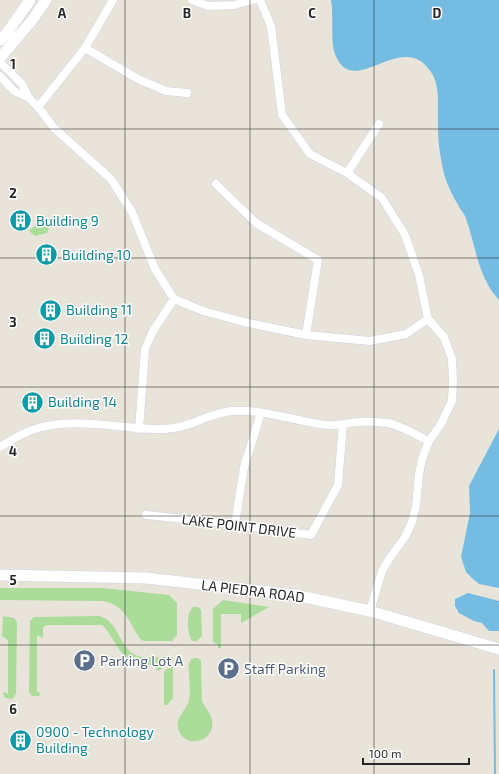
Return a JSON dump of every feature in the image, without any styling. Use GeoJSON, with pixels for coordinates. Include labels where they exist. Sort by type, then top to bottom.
{"type":"FeatureCollection","features":[{"type":"Feature","properties":{"kind":"street"},"geometry":{"type":"LineString","coordinates":[[0,40],[7,33],[30,0]]}},
{"type":"Feature","properties":{"kind":"street"},"geometry":{"type":"LineString","coordinates":[[0,58],[33,19],[46,0]]}},
{"type":"Feature","properties":{"kind":"street"},"geometry":{"type":"LineString","coordinates":[[38,107],[85,48],[113,0]]}},
{"type":"Feature","properties":{"kind":"street"},"geometry":{"type":"LineString","coordinates":[[192,0],[208,6],[234,5],[253,0]]}},
{"type":"Feature","properties":{"kind":"street"},"geometry":{"type":"LineString","coordinates":[[260,0],[271,26],[282,115],[310,154],[347,173],[382,198],[405,235],[419,275],[428,319],[444,337],[452,359],[452,400],[441,424],[429,441],[422,459],[416,506],[412,522],[405,537],[382,571],[370,611]]}},
{"type":"Feature","properties":{"kind":"street"},"geometry":{"type":"LineString","coordinates":[[85,48],[138,79],[166,90],[187,94]]}},
{"type":"Feature","properties":{"kind":"street"},"geometry":{"type":"LineString","coordinates":[[0,62],[22,84],[29,98],[54,128],[111,179],[132,212],[155,268],[174,299],[210,313],[244,322],[306,335],[370,341],[406,334],[428,319]]}},
{"type":"Feature","properties":{"kind":"street"},"geometry":{"type":"LineString","coordinates":[[0,76],[14,91],[29,98]]}},
{"type":"Feature","properties":{"kind":"street"},"geometry":{"type":"LineString","coordinates":[[347,173],[379,124]]}},
{"type":"Feature","properties":{"kind":"street"},"geometry":{"type":"LineString","coordinates":[[216,184],[256,223],[318,260],[306,335]]}},
{"type":"Feature","properties":{"kind":"street"},"geometry":{"type":"LineString","coordinates":[[139,429],[145,349],[153,331],[174,299]]}},
{"type":"Feature","properties":{"kind":"street"},"geometry":{"type":"LineString","coordinates":[[0,447],[13,438],[31,430],[53,424],[75,423],[166,430],[186,426],[226,412],[241,411],[261,413],[328,425],[360,422],[389,423],[429,441]]}},
{"type":"Feature","properties":{"kind":"street"},"geometry":{"type":"LineString","coordinates":[[235,524],[244,467],[261,413]]}},
{"type":"Feature","properties":{"kind":"street","name":"LAKE POINT DRIVE"},"geometry":{"type":"LineString","coordinates":[[146,515],[235,524],[311,535],[338,485],[343,424]]}},
{"type":"Feature","properties":{"kind":"street","name":"LA PIEDRA ROAD"},"geometry":{"type":"LineString","coordinates":[[0,575],[103,576],[156,579],[295,595],[370,611],[499,649]]}},
{"type":"Feature","properties":{"kind":"green space"},"geometry":{"type":"Polygon","coordinates":[[[42,219],[49,228],[47,233],[35,236],[29,231],[42,219]]]}},
{"type":"Feature","properties":{"kind":"green space"},"geometry":{"type":"Polygon","coordinates":[[[0,588],[103,588],[169,595],[177,603],[177,635],[173,641],[144,641],[140,639],[126,615],[117,606],[110,603],[103,601],[0,600],[0,588]]]}},
{"type":"Feature","properties":{"kind":"green space"},"geometry":{"type":"Polygon","coordinates":[[[223,600],[269,607],[241,623],[241,614],[221,614],[221,648],[218,648],[218,645],[213,642],[213,609],[223,600]]]}},
{"type":"Feature","properties":{"kind":"green space"},"geometry":{"type":"Polygon","coordinates":[[[193,607],[198,607],[201,610],[202,636],[197,641],[192,641],[188,629],[188,618],[193,607]]]}},
{"type":"Feature","properties":{"kind":"green space"},"geometry":{"type":"Polygon","coordinates":[[[3,616],[14,618],[17,622],[16,694],[12,699],[5,698],[3,694],[4,692],[8,694],[8,640],[2,636],[3,616]]]}},
{"type":"Feature","properties":{"kind":"green space"},"geometry":{"type":"Polygon","coordinates":[[[99,616],[111,623],[126,648],[131,652],[138,656],[146,657],[173,657],[173,661],[158,671],[152,665],[138,664],[130,660],[121,652],[102,625],[46,625],[43,628],[43,638],[37,635],[37,691],[41,694],[39,696],[32,696],[29,692],[30,621],[34,617],[99,616]]]}},
{"type":"Feature","properties":{"kind":"green space"},"geometry":{"type":"Polygon","coordinates":[[[198,658],[201,661],[202,701],[212,720],[212,728],[209,734],[198,741],[186,739],[181,735],[177,724],[188,703],[190,694],[189,663],[191,659],[198,658]]]}},
{"type":"Feature","properties":{"kind":"green space"},"geometry":{"type":"Polygon","coordinates":[[[173,666],[173,698],[167,705],[164,705],[164,673],[165,670],[173,666]]]}},
{"type":"Feature","properties":{"kind":"water"},"geometry":{"type":"Polygon","coordinates":[[[331,0],[499,0],[499,300],[492,291],[481,271],[465,216],[452,194],[444,174],[438,140],[438,97],[436,84],[431,72],[419,60],[406,57],[393,59],[366,69],[354,71],[343,67],[335,54],[334,49],[332,36],[331,0]]]}},
{"type":"Feature","properties":{"kind":"water"},"geometry":{"type":"Polygon","coordinates":[[[499,429],[499,588],[479,584],[466,572],[461,557],[470,513],[469,486],[499,429]]]}},
{"type":"Feature","properties":{"kind":"water"},"geometry":{"type":"Polygon","coordinates":[[[468,593],[499,601],[499,631],[489,631],[482,623],[474,621],[459,613],[455,606],[455,599],[468,593]]]}},
{"type":"Feature","properties":{"kind":"waterway"},"geometry":{"type":"LineString","coordinates":[[494,670],[495,774]]}},
{"type":"Feature","properties":{"kind":"place","name":"Building 9"},"geometry":{"type":"Point","coordinates":[21,221]}},
{"type":"Feature","properties":{"kind":"place","name":"Building 10"},"geometry":{"type":"Point","coordinates":[46,255]}},
{"type":"Feature","properties":{"kind":"place","name":"Building 11"},"geometry":{"type":"Point","coordinates":[51,310]}},
{"type":"Feature","properties":{"kind":"place","name":"Building 12"},"geometry":{"type":"Point","coordinates":[45,339]}},
{"type":"Feature","properties":{"kind":"place","name":"Building 14"},"geometry":{"type":"Point","coordinates":[32,402]}},
{"type":"Feature","properties":{"kind":"place","name":"Parking Lot A"},"geometry":{"type":"Point","coordinates":[84,661]}},
{"type":"Feature","properties":{"kind":"place","name":"Staff Parking"},"geometry":{"type":"Point","coordinates":[229,669]}},
{"type":"Feature","properties":{"kind":"place","name":"0900 - Technology Building"},"geometry":{"type":"Point","coordinates":[20,740]}}]}
